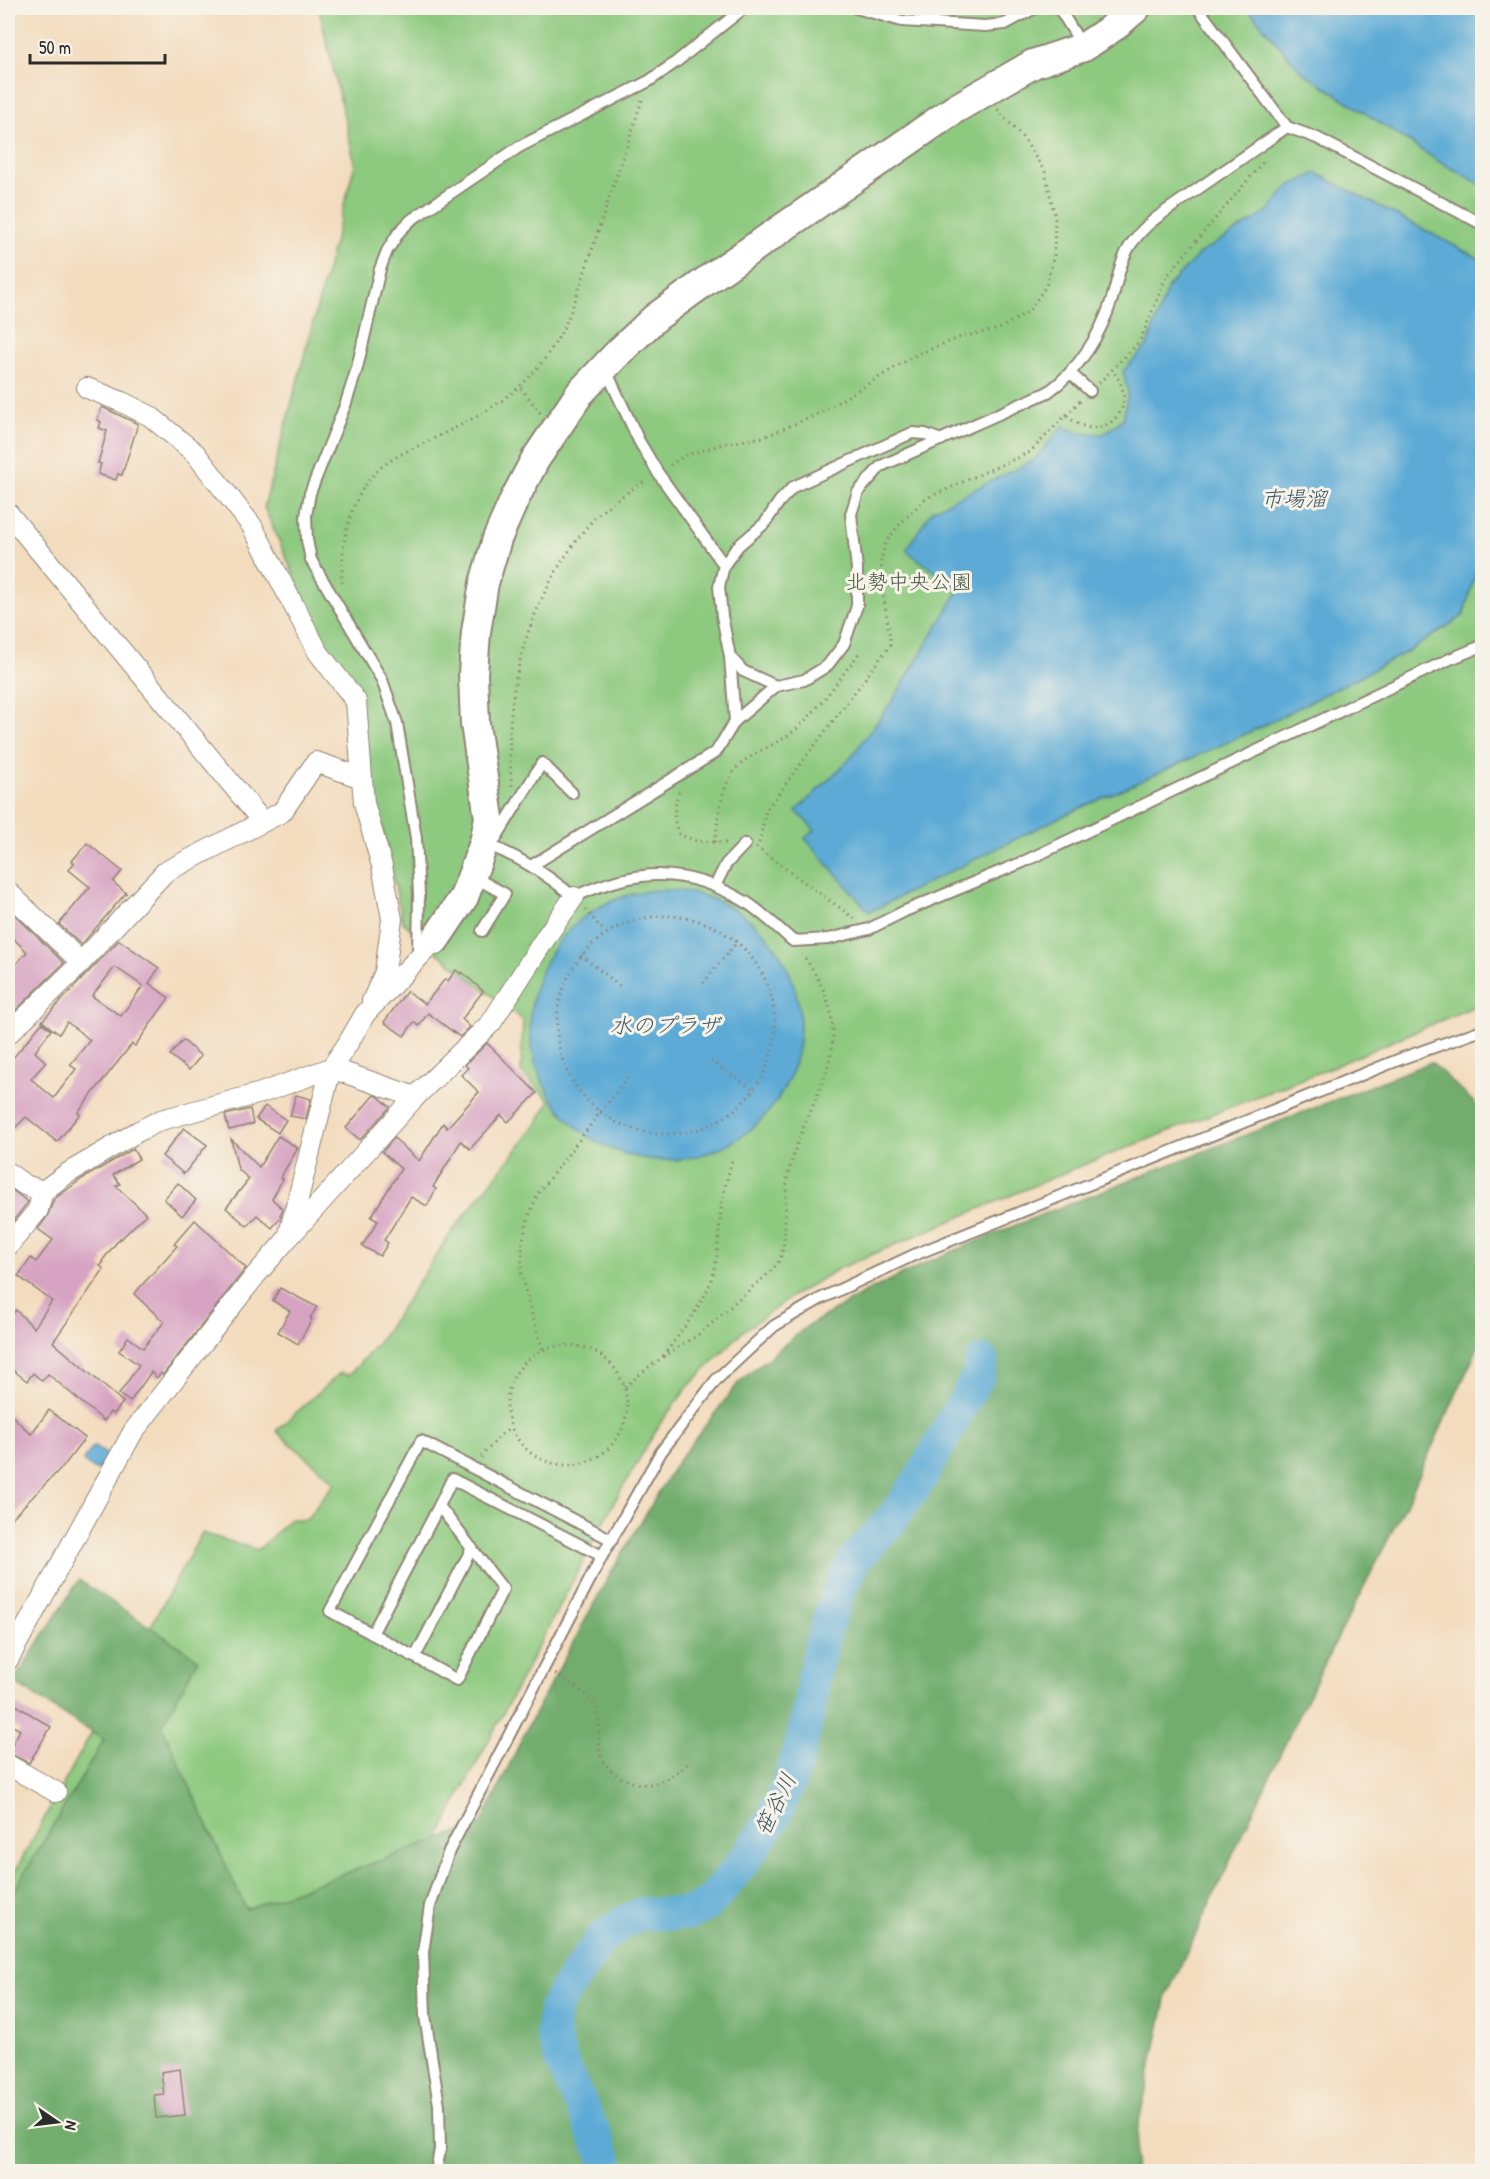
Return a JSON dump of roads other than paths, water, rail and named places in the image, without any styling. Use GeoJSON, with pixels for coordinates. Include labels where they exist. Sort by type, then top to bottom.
{"type":"FeatureCollection","features":[{"type":"Feature","properties":{"kind":"street"},"geometry":{"type":"LineString","coordinates":[[365,1014],[426,950],[464,897],[484,843],[489,818],[475,724],[473,674],[484,583],[497,539],[515,498],[535,460],[580,393],[655,318],[710,278],[981,93],[1033,64],[1083,47],[1115,26],[1136,8]]}},
{"type":"Feature","properties":{"kind":"street"},"geometry":{"type":"LineString","coordinates":[[87,388],[150,416],[195,453],[252,526],[318,652],[356,701],[364,803],[382,866],[392,919],[385,972],[365,1014],[331,1068],[288,1238]]}},
{"type":"Feature","properties":{"kind":"street"},"geometry":{"type":"LineString","coordinates":[[8,513],[262,821]]}},
{"type":"Feature","properties":{"kind":"street"},"geometry":{"type":"LineString","coordinates":[[8,1034],[81,962],[165,872],[282,812],[316,762],[362,778]]}},
{"type":"Feature","properties":{"kind":"street"},"geometry":{"type":"LineString","coordinates":[[8,892],[81,962]]}},
{"type":"Feature","properties":{"kind":"street"},"geometry":{"type":"LineString","coordinates":[[8,1660],[133,1432],[255,1276],[288,1238],[415,1097],[491,1023],[574,897]]}},
{"type":"Feature","properties":{"kind":"street"},"geometry":{"type":"LineString","coordinates":[[8,1246],[38,1210],[43,1191],[78,1167],[161,1119],[261,1093],[331,1068],[415,1097]]}},
{"type":"Feature","properties":{"kind":"street"},"geometry":{"type":"LineString","coordinates":[[8,1173],[26,1185],[43,1191]]}},
{"type":"Feature","properties":{"kind":"street"},"geometry":{"type":"LineString","coordinates":[[8,1765],[56,1792]]}},
{"type":"Feature","properties":{"kind":"lane"},"geometry":{"type":"LineString","coordinates":[[426,950],[419,894],[416,838],[397,723],[382,680],[311,560],[307,540],[306,516],[310,493],[346,403],[357,368],[380,269],[387,251],[399,232],[411,220],[519,147],[649,81],[744,8]]}},
{"type":"Feature","properties":{"kind":"lane"},"geometry":{"type":"LineString","coordinates":[[856,8],[902,21],[985,26],[1005,24],[1035,8]]}},
{"type":"Feature","properties":{"kind":"lane"},"geometry":{"type":"LineString","coordinates":[[1059,8],[1083,47]]}},
{"type":"Feature","properties":{"kind":"lane"},"geometry":{"type":"LineString","coordinates":[[1198,8],[1287,128],[1317,138],[1482,224]]}},
{"type":"Feature","properties":{"kind":"lane"},"geometry":{"type":"LineString","coordinates":[[531,866],[716,752],[735,721],[776,686],[804,680],[827,666],[844,644],[857,606],[857,569],[851,514],[858,492],[881,466],[1048,392],[1062,382],[1080,362],[1098,332],[1111,301],[1122,263],[1133,240],[1166,211],[1287,128]]}},
{"type":"Feature","properties":{"kind":"lane"},"geometry":{"type":"LineString","coordinates":[[605,367],[639,441],[658,473],[724,565]]}},
{"type":"Feature","properties":{"kind":"lane"},"geometry":{"type":"LineString","coordinates":[[1070,374],[1090,391]]}},
{"type":"Feature","properties":{"kind":"lane"},"geometry":{"type":"LineString","coordinates":[[735,721],[730,657],[719,587],[724,565],[738,546],[765,523],[779,502],[793,487],[912,433],[925,434],[941,440]]}},
{"type":"Feature","properties":{"kind":"lane"},"geometry":{"type":"LineString","coordinates":[[484,843],[517,856],[550,877],[574,897],[626,878],[652,874],[678,875],[715,886],[748,903],[793,941],[829,939],[869,929],[905,911],[1023,862],[1450,659],[1482,646]]}},
{"type":"Feature","properties":{"kind":"lane"},"geometry":{"type":"LineString","coordinates":[[730,657],[743,670],[776,686]]}},
{"type":"Feature","properties":{"kind":"lane"},"geometry":{"type":"LineString","coordinates":[[484,843],[496,838],[542,763],[572,793]]}},
{"type":"Feature","properties":{"kind":"lane"},"geometry":{"type":"LineString","coordinates":[[715,886],[726,864],[745,844]]}},
{"type":"Feature","properties":{"kind":"lane"},"geometry":{"type":"LineString","coordinates":[[471,875],[505,894],[482,931]]}},
{"type":"Feature","properties":{"kind":"lane"},"geometry":{"type":"LineString","coordinates":[[436,2172],[440,2149],[439,2105],[425,2016],[423,1952],[430,1905],[449,1851],[602,1556],[661,1452],[716,1380],[774,1326],[820,1299],[936,1246],[1403,1058],[1482,1030]]}},
{"type":"Feature","properties":{"kind":"lane"},"geometry":{"type":"LineString","coordinates":[[439,1506],[503,1589],[457,1680],[330,1611],[421,1441],[612,1539]]}},
{"type":"Feature","properties":{"kind":"lane"},"geometry":{"type":"LineString","coordinates":[[372,1634],[452,1479],[602,1556]]}},
{"type":"Feature","properties":{"kind":"lane"},"geometry":{"type":"LineString","coordinates":[[415,1657],[472,1548]]}},
{"type":"Feature","properties":{"kind":"water"},"geometry":{"type":"Polygon","coordinates":[[[1247,8],[1482,8],[1482,185],[1438,161],[1301,71],[1247,8]]]}},
{"type":"Feature","properties":{"kind":"water","name":"市場溜"},"geometry":{"type":"Polygon","coordinates":[[[1316,173],[1482,260],[1482,552],[1463,616],[1411,650],[1259,728],[1054,820],[869,912],[805,838],[815,830],[796,811],[849,760],[893,700],[959,590],[906,550],[932,510],[1034,460],[1063,426],[1079,433],[1104,434],[1123,419],[1128,392],[1123,371],[1147,346],[1168,287],[1200,253],[1266,213],[1289,186],[1316,173]]]}},
{"type":"Feature","properties":{"kind":"water","name":"水のプラザ"},"geometry":{"type":"Polygon","coordinates":[[[665,890],[691,893],[717,901],[740,913],[760,930],[777,950],[789,973],[797,999],[800,1025],[797,1051],[789,1077],[777,1100],[760,1120],[740,1137],[717,1149],[691,1157],[665,1160],[639,1157],[613,1149],[590,1137],[570,1120],[553,1100],[541,1077],[533,1051],[530,1025],[533,999],[541,973],[553,950],[570,930],[590,913],[613,901],[639,893],[665,890]]]}},
{"type":"Feature","properties":{"kind":"water"},"geometry":{"type":"Polygon","coordinates":[[[93,1446],[108,1455],[97,1471],[83,1461],[93,1446]]]}},
{"type":"Feature","properties":{"kind":"waterway","name":"笹谷川"},"geometry":{"type":"LineString","coordinates":[[608,2172],[606,2159],[561,2061],[552,2032],[555,2008],[602,1938],[640,1914],[688,1914],[702,1908],[713,1899],[743,1862],[773,1819],[800,1749],[811,1702],[813,1677],[837,1596],[855,1559],[892,1519],[922,1476],[978,1376],[982,1361]]}},
{"type":"Feature","properties":{"kind":"park label","name":"北勢中央公園"},"geometry":{"type":"Point","coordinates":[909,581]}}]}
